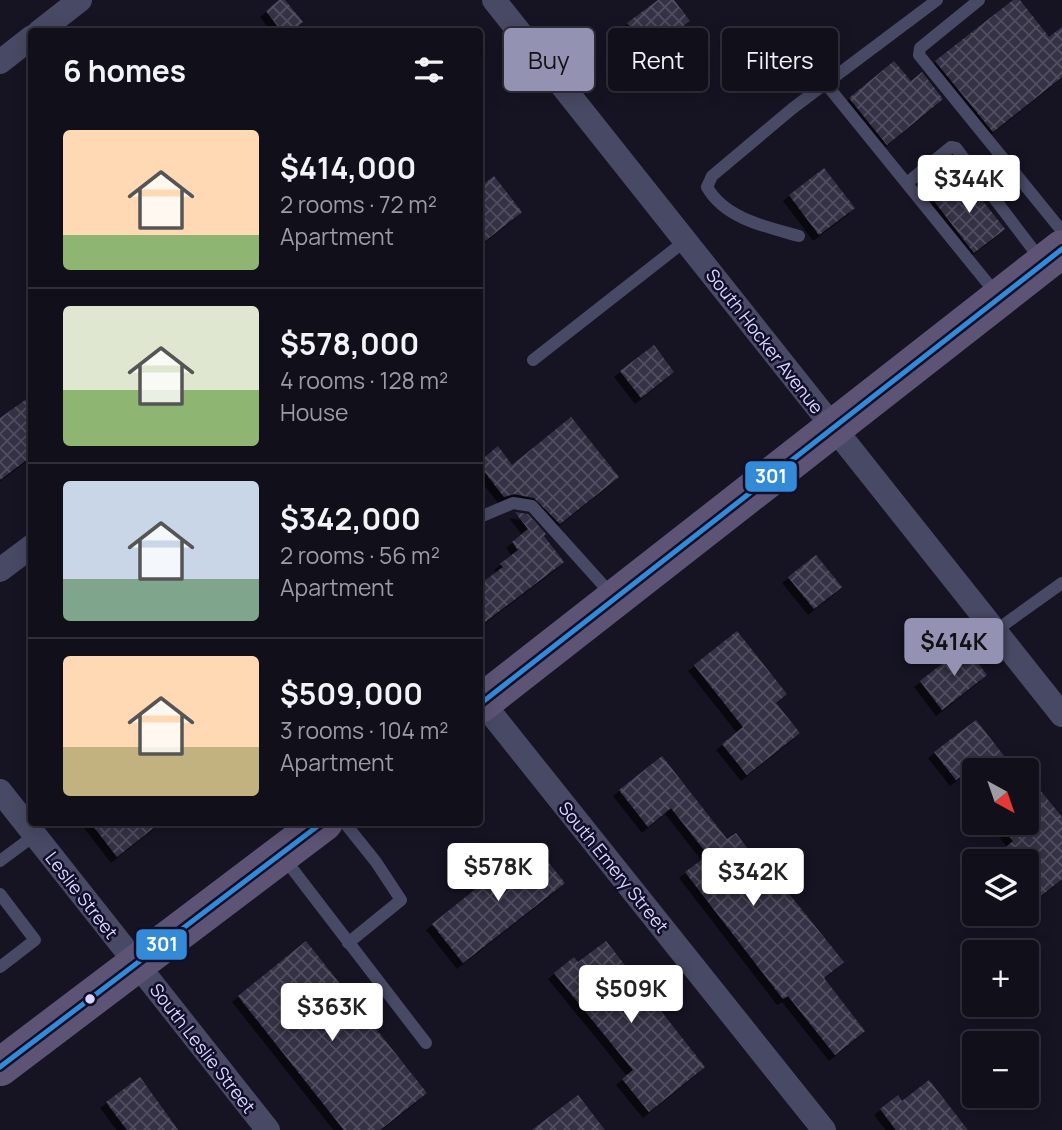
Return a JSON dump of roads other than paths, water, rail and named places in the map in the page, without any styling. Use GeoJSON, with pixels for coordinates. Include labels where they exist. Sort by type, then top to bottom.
{"type":"FeatureCollection","features":[{"type":"Feature","properties":{"kind":"main road"},"geometry":{"type":"LineString","coordinates":[[483,697],[615,598],[999,298],[1056,248]]}},
{"type":"Feature","properties":{"kind":"main road"},"geometry":{"type":"LineString","coordinates":[[0,1068],[319,826]]}},
{"type":"Feature","properties":{"kind":"street"},"geometry":{"type":"LineString","coordinates":[[44,28],[80,0]]}},
{"type":"Feature","properties":{"kind":"street","name":"South Hocker Avenue"},"geometry":{"type":"LineString","coordinates":[[494,0],[1062,715]]}},
{"type":"Feature","properties":{"kind":"street"},"geometry":{"type":"LineString","coordinates":[[0,62],[28,40]]}},
{"type":"Feature","properties":{"kind":"street"},"geometry":{"type":"LineString","coordinates":[[0,570],[28,549]]}},
{"type":"Feature","properties":{"kind":"street","name":"South Emery Street"},"geometry":{"type":"LineString","coordinates":[[483,699],[824,1130]]}},
{"type":"Feature","properties":{"kind":"street","name":"Leslie Street"},"geometry":{"type":"LineString","coordinates":[[0,791],[138,965]]}},
{"type":"Feature","properties":{"kind":"street","name":"South Leslie Street"},"geometry":{"type":"LineString","coordinates":[[138,965],[268,1130]]}},
{"type":"Feature","properties":{"kind":"lane"},"geometry":{"type":"LineString","coordinates":[[838,75],[937,0]]}},
{"type":"Feature","properties":{"kind":"lane"},"geometry":{"type":"LineString","coordinates":[[979,0],[920,48],[919,55],[1056,248]]}},
{"type":"Feature","properties":{"kind":"lane"},"geometry":{"type":"LineString","coordinates":[[799,236],[746,221],[712,195],[708,187],[712,176],[816,91]]}},
{"type":"Feature","properties":{"kind":"lane"},"geometry":{"type":"LineString","coordinates":[[832,91],[999,298]]}},
{"type":"Feature","properties":{"kind":"lane"},"geometry":{"type":"LineString","coordinates":[[907,183],[951,147],[956,148],[1056,248]]}},
{"type":"Feature","properties":{"kind":"lane"},"geometry":{"type":"LineString","coordinates":[[533,360],[685,241]]}},
{"type":"Feature","properties":{"kind":"lane"},"geometry":{"type":"LineString","coordinates":[[483,516],[513,503],[533,506],[615,598]]}},
{"type":"Feature","properties":{"kind":"lane"},"geometry":{"type":"LineString","coordinates":[[995,631],[1062,583]]}},
{"type":"Feature","properties":{"kind":"lane"},"geometry":{"type":"LineString","coordinates":[[347,826],[376,862],[401,900],[348,943]]}},
{"type":"Feature","properties":{"kind":"lane"},"geometry":{"type":"LineString","coordinates":[[0,861],[35,835]]}},
{"type":"Feature","properties":{"kind":"lane"},"geometry":{"type":"LineString","coordinates":[[282,855],[426,1043]]}},
{"type":"Feature","properties":{"kind":"lane"},"geometry":{"type":"LineString","coordinates":[[0,894],[35,940],[0,967]]}}]}
